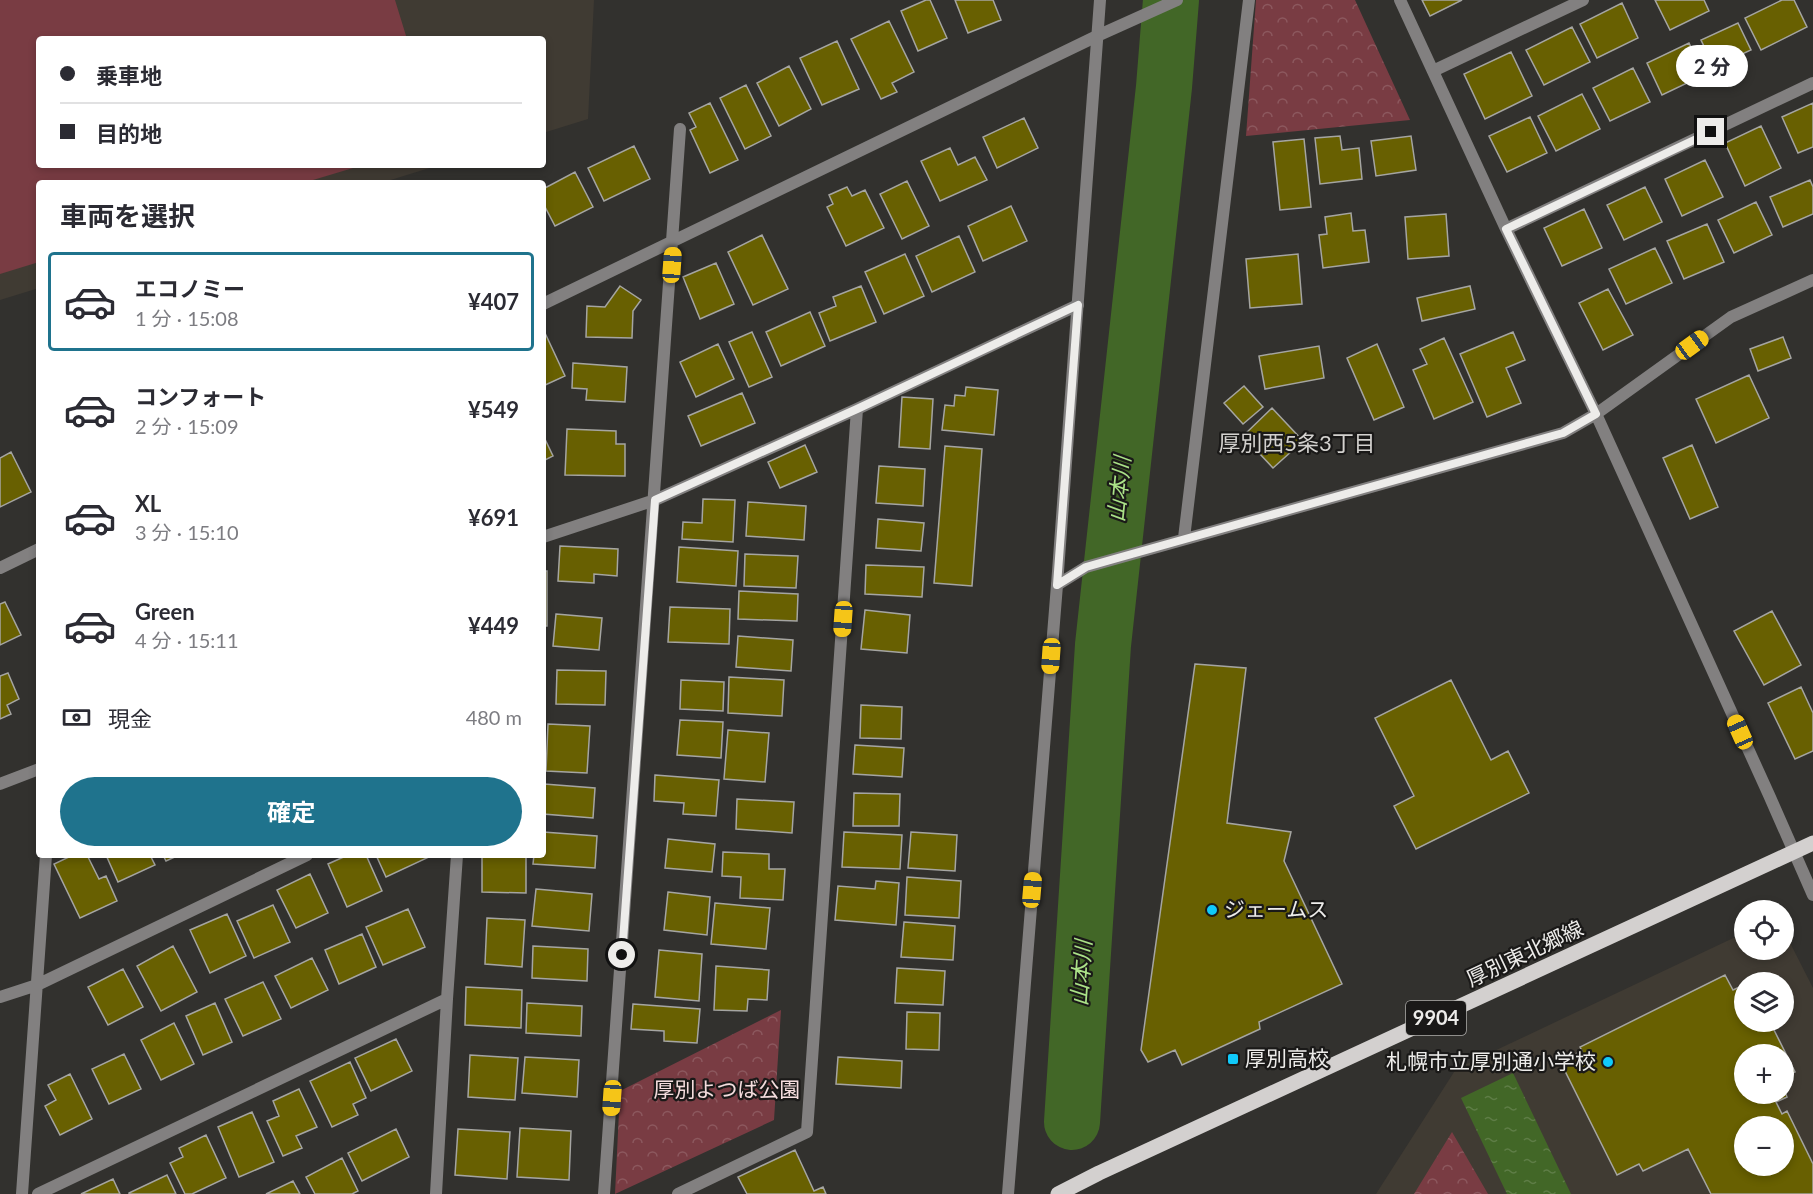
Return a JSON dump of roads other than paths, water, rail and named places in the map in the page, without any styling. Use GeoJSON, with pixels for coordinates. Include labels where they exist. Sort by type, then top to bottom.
{"type":"FeatureCollection","features":[{"type":"Feature","properties":{"kind":"main road","name":"厚別東北郷線"},"geometry":{"type":"LineString","coordinates":[[1058,1194],[1813,843]]}},
{"type":"Feature","properties":{"kind":"street"},"geometry":{"type":"LineString","coordinates":[[1008,1194],[1057,585],[1100,0]]}},
{"type":"Feature","properties":{"kind":"street"},"geometry":{"type":"LineString","coordinates":[[546,303],[1097,36],[1177,0]]}},
{"type":"Feature","properties":{"kind":"street"},"geometry":{"type":"LineString","coordinates":[[1184,538],[1249,0]]}},
{"type":"Feature","properties":{"kind":"street"},"geometry":{"type":"LineString","coordinates":[[1400,0],[1506,229],[1596,414],[1813,895]]}},
{"type":"Feature","properties":{"kind":"street"},"geometry":{"type":"LineString","coordinates":[[1433,71],[1583,0]]}},
{"type":"Feature","properties":{"kind":"street"},"geometry":{"type":"LineString","coordinates":[[1506,229],[1813,83]]}},
{"type":"Feature","properties":{"kind":"street"},"geometry":{"type":"LineString","coordinates":[[604,1194],[680,129]]}},
{"type":"Feature","properties":{"kind":"street"},"geometry":{"type":"LineString","coordinates":[[1057,585],[1086,567],[1563,433],[1596,414],[1731,317],[1813,280]]}},
{"type":"Feature","properties":{"kind":"street"},"geometry":{"type":"LineString","coordinates":[[546,536],[655,500],[857,409],[1078,305]]}},
{"type":"Feature","properties":{"kind":"street"},"geometry":{"type":"LineString","coordinates":[[678,1194],[807,1132],[857,409]]}},
{"type":"Feature","properties":{"kind":"street"},"geometry":{"type":"LineString","coordinates":[[0,568],[36,550]]}},
{"type":"Feature","properties":{"kind":"street"},"geometry":{"type":"LineString","coordinates":[[0,784],[36,770]]}},
{"type":"Feature","properties":{"kind":"street"},"geometry":{"type":"LineString","coordinates":[[22,1194],[46,858]]}},
{"type":"Feature","properties":{"kind":"street"},"geometry":{"type":"LineString","coordinates":[[0,997],[37,985],[301,858]]}},
{"type":"Feature","properties":{"kind":"street"},"geometry":{"type":"LineString","coordinates":[[436,1194],[457,858]]}},
{"type":"Feature","properties":{"kind":"street"},"geometry":{"type":"LineString","coordinates":[[38,1194],[447,999]]}},
{"type":"Feature","properties":{"kind":"water"},"geometry":{"type":"Polygon","coordinates":[[[1513,1073],[1571,1194],[1507,1194],[1461,1098],[1513,1073]]]}},
{"type":"Feature","properties":{"kind":"waterway","name":"山本川"},"geometry":{"type":"LineString","coordinates":[[1072,1122],[1103,645],[1164,87],[1171,0]]}},
{"type":"Feature","properties":{"kind":"place","name":"ジェームス"},"geometry":{"type":"Point","coordinates":[1212,910]}},
{"type":"Feature","properties":{"kind":"place","name":"厚別高校"},"geometry":{"type":"Point","coordinates":[1233,1059]}},
{"type":"Feature","properties":{"kind":"place","name":"札幌市立厚別通小学校"},"geometry":{"type":"Point","coordinates":[1608,1062]}},
{"type":"Feature","properties":{"kind":"district","name":"厚別西5条3丁目"},"geometry":{"type":"Point","coordinates":[1297,443]}},
{"type":"Feature","properties":{"kind":"park label","name":"厚別よつば公園"},"geometry":{"type":"Point","coordinates":[727,1090]}}]}
